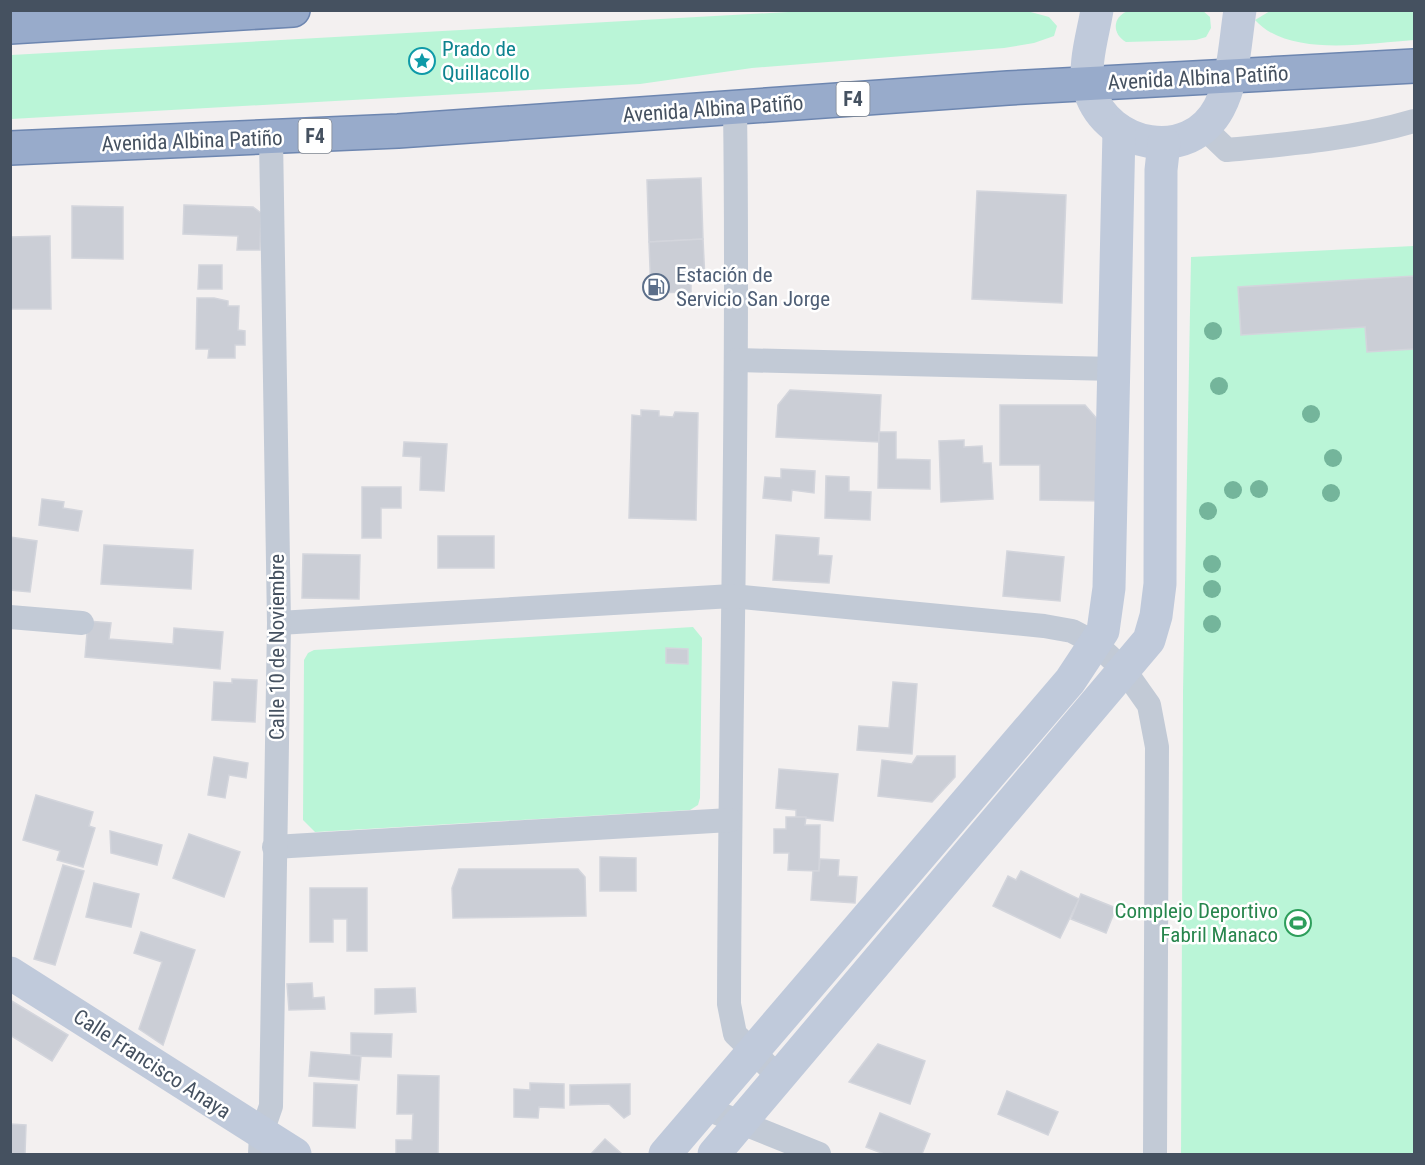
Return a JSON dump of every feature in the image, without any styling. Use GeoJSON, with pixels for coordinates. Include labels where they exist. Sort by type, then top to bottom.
{"type":"FeatureCollection","features":[{"type":"Feature","properties":{"kind":"highway"},"geometry":{"type":"LineString","coordinates":[[10,27],[293,10]]}},
{"type":"Feature","properties":{"kind":"highway","name":"Avenida Albina Patiño"},"geometry":{"type":"LineString","coordinates":[[10,148],[270,138],[1088,84],[1414,66]]}},
{"type":"Feature","properties":{"kind":"main road"},"geometry":{"type":"LineString","coordinates":[[1097,10],[1087,71],[1088,84],[1097,109],[1109,124],[1119,130],[1144,142],[1164,143],[1184,138],[1203,127],[1218,110],[1229,77],[1240,10]]}},
{"type":"Feature","properties":{"kind":"main road"},"geometry":{"type":"LineString","coordinates":[[665,1155],[1070,681],[1103,631],[1108,588],[1115,369],[1119,130]]}},
{"type":"Feature","properties":{"kind":"main road"},"geometry":{"type":"LineString","coordinates":[[714,1155],[1149,640],[1156,616],[1160,584],[1161,170],[1164,143]]}},
{"type":"Feature","properties":{"kind":"main road","name":"Calle Francisco Anaya"},"geometry":{"type":"LineString","coordinates":[[10,973],[261,1145],[295,1155]]}},
{"type":"Feature","properties":{"kind":"street"},"geometry":{"type":"LineString","coordinates":[[735,107],[737,360],[732,596],[729,1004],[735,1034],[779,1077]]}},
{"type":"Feature","properties":{"kind":"street"},"geometry":{"type":"LineString","coordinates":[[1203,127],[1227,150],[1369,135],[1414,122]]}},
{"type":"Feature","properties":{"kind":"street","name":"Calle 10 de Noviembre"},"geometry":{"type":"LineString","coordinates":[[261,1145],[271,1106],[279,623],[270,138]]}},
{"type":"Feature","properties":{"kind":"street"},"geometry":{"type":"LineString","coordinates":[[737,360],[1115,369]]}},
{"type":"Feature","properties":{"kind":"street"},"geometry":{"type":"LineString","coordinates":[[279,623],[732,596],[1044,626],[1072,631],[1095,643],[1125,671],[1149,705],[1157,747],[1155,1155]]}},
{"type":"Feature","properties":{"kind":"street"},"geometry":{"type":"LineString","coordinates":[[10,617],[82,623]]}},
{"type":"Feature","properties":{"kind":"street"},"geometry":{"type":"LineString","coordinates":[[274,848],[730,819]]}},
{"type":"Feature","properties":{"kind":"street"},"geometry":{"type":"LineString","coordinates":[[705,1108],[819,1155]]}},
{"type":"Feature","properties":{"kind":"green space","name":"Prado de Quillacollo"},"geometry":{"type":"Polygon","coordinates":[[[823,10],[1027,11],[1049,17],[1057,26],[1054,36],[1034,43],[1004,48],[752,68],[640,84],[11,119],[11,55],[823,10]]]}},
{"type":"Feature","properties":{"kind":"green space"},"geometry":{"type":"Polygon","coordinates":[[[1128,11],[1203,11],[1210,17],[1211,28],[1206,37],[1196,40],[1126,42],[1118,35],[1116,26],[1119,17],[1128,11]]]}},
{"type":"Feature","properties":{"kind":"green space"},"geometry":{"type":"Polygon","coordinates":[[[1270,11],[1414,11],[1414,40],[1330,45],[1288,40],[1270,32],[1255,20],[1270,11]]]}},
{"type":"Feature","properties":{"kind":"green space","name":"Complejo Deportivo Fabril Manaco"},"geometry":{"type":"Polygon","coordinates":[[[1414,246],[1414,1154],[1181,1154],[1183,692],[1191,257],[1414,246]]]}},
{"type":"Feature","properties":{"kind":"green space"},"geometry":{"type":"Polygon","coordinates":[[[693,627],[702,638],[700,798],[698,805],[690,810],[315,832],[303,820],[304,660],[308,653],[314,650],[693,627]]]}},
{"type":"Feature","properties":{"kind":"building"},"geometry":{"type":"Polygon","coordinates":[[[701,178],[703,239],[649,242],[647,180],[701,178]]]}},
{"type":"Feature","properties":{"kind":"building"},"geometry":{"type":"Polygon","coordinates":[[[977,191],[1066,195],[1062,303],[972,299],[977,191]]]}},
{"type":"Feature","properties":{"kind":"building"},"geometry":{"type":"Polygon","coordinates":[[[184,205],[253,207],[261,213],[260,250],[237,250],[238,236],[183,234],[184,205]]]}},
{"type":"Feature","properties":{"kind":"building"},"geometry":{"type":"Polygon","coordinates":[[[72,206],[123,207],[123,259],[72,258],[72,206]]]}},
{"type":"Feature","properties":{"kind":"building"},"geometry":{"type":"Polygon","coordinates":[[[50,236],[51,309],[10,309],[10,237],[50,236]]]}},
{"type":"Feature","properties":{"kind":"building"},"geometry":{"type":"Polygon","coordinates":[[[703,239],[705,281],[691,281],[691,292],[651,293],[649,242],[703,239]]]}},
{"type":"Feature","properties":{"kind":"building"},"geometry":{"type":"Polygon","coordinates":[[[199,265],[222,265],[222,289],[198,289],[199,265]]]}},
{"type":"Feature","properties":{"kind":"building"},"geometry":{"type":"Polygon","coordinates":[[[1414,276],[1414,349],[1367,352],[1365,327],[1241,335],[1238,287],[1414,276]]]}},
{"type":"Feature","properties":{"kind":"building"},"geometry":{"type":"Polygon","coordinates":[[[197,298],[214,298],[228,301],[228,306],[239,306],[238,330],[245,331],[245,345],[235,345],[235,358],[208,358],[209,349],[196,349],[197,298]]]}},
{"type":"Feature","properties":{"kind":"building"},"geometry":{"type":"Polygon","coordinates":[[[790,390],[881,395],[879,442],[776,437],[778,405],[790,390]]]}},
{"type":"Feature","properties":{"kind":"building"},"geometry":{"type":"Polygon","coordinates":[[[1000,405],[1085,405],[1105,428],[1105,501],[1040,500],[1040,465],[1000,465],[1000,405]]]}},
{"type":"Feature","properties":{"kind":"building"},"geometry":{"type":"Polygon","coordinates":[[[641,410],[659,411],[659,416],[673,417],[675,412],[698,413],[696,520],[629,518],[632,415],[641,416],[641,410]]]}},
{"type":"Feature","properties":{"kind":"building"},"geometry":{"type":"Polygon","coordinates":[[[879,432],[896,432],[896,459],[930,460],[930,489],[878,488],[879,432]]]}},
{"type":"Feature","properties":{"kind":"building"},"geometry":{"type":"Polygon","coordinates":[[[964,440],[964,447],[982,446],[983,463],[991,463],[993,499],[941,502],[939,441],[964,440]]]}},
{"type":"Feature","properties":{"kind":"building"},"geometry":{"type":"Polygon","coordinates":[[[404,442],[447,444],[444,491],[420,490],[421,457],[403,456],[404,442]]]}},
{"type":"Feature","properties":{"kind":"building"},"geometry":{"type":"Polygon","coordinates":[[[781,469],[815,471],[814,493],[792,490],[791,501],[763,498],[765,477],[781,478],[781,469]]]}},
{"type":"Feature","properties":{"kind":"building"},"geometry":{"type":"Polygon","coordinates":[[[826,476],[849,477],[849,491],[871,492],[870,520],[825,518],[826,476]]]}},
{"type":"Feature","properties":{"kind":"building"},"geometry":{"type":"Polygon","coordinates":[[[362,487],[401,487],[401,508],[381,508],[381,538],[362,538],[362,487]]]}},
{"type":"Feature","properties":{"kind":"building"},"geometry":{"type":"Polygon","coordinates":[[[42,499],[64,502],[63,508],[82,511],[78,531],[39,525],[42,499]]]}},
{"type":"Feature","properties":{"kind":"building"},"geometry":{"type":"Polygon","coordinates":[[[776,535],[819,538],[818,555],[832,556],[829,583],[773,580],[776,535]]]}},
{"type":"Feature","properties":{"kind":"building"},"geometry":{"type":"Polygon","coordinates":[[[438,536],[494,536],[494,568],[438,568],[438,536]]]}},
{"type":"Feature","properties":{"kind":"building"},"geometry":{"type":"Polygon","coordinates":[[[10,537],[37,541],[30,592],[10,590],[10,537]]]}},
{"type":"Feature","properties":{"kind":"building"},"geometry":{"type":"Polygon","coordinates":[[[104,545],[193,550],[191,589],[101,584],[104,545]]]}},
{"type":"Feature","properties":{"kind":"building"},"geometry":{"type":"Polygon","coordinates":[[[1007,551],[1064,557],[1060,601],[1003,596],[1007,551]]]}},
{"type":"Feature","properties":{"kind":"building"},"geometry":{"type":"Polygon","coordinates":[[[303,554],[360,555],[359,599],[302,598],[303,554]]]}},
{"type":"Feature","properties":{"kind":"building"},"geometry":{"type":"Polygon","coordinates":[[[88,621],[111,623],[109,639],[173,644],[174,628],[223,632],[220,669],[85,657],[88,621]]]}},
{"type":"Feature","properties":{"kind":"building"},"geometry":{"type":"Polygon","coordinates":[[[666,648],[688,649],[688,664],[666,663],[666,648]]]}},
{"type":"Feature","properties":{"kind":"building"},"geometry":{"type":"Polygon","coordinates":[[[232,679],[257,680],[255,722],[212,720],[214,682],[232,683],[232,679]]]}},
{"type":"Feature","properties":{"kind":"building"},"geometry":{"type":"Polygon","coordinates":[[[893,682],[917,684],[912,754],[857,750],[859,726],[889,728],[893,682]]]}},
{"type":"Feature","properties":{"kind":"building"},"geometry":{"type":"Polygon","coordinates":[[[917,756],[955,756],[955,777],[932,802],[878,796],[882,760],[912,764],[917,756]]]}},
{"type":"Feature","properties":{"kind":"building"},"geometry":{"type":"Polygon","coordinates":[[[214,757],[248,763],[246,778],[229,775],[225,798],[208,795],[214,757]]]}},
{"type":"Feature","properties":{"kind":"building"},"geometry":{"type":"Polygon","coordinates":[[[779,769],[838,774],[833,821],[796,817],[796,810],[776,808],[779,769]]]}},
{"type":"Feature","properties":{"kind":"building"},"geometry":{"type":"Polygon","coordinates":[[[36,795],[93,812],[89,826],[95,828],[83,867],[57,860],[60,851],[23,840],[36,795]]]}},
{"type":"Feature","properties":{"kind":"building"},"geometry":{"type":"Polygon","coordinates":[[[786,817],[806,817],[805,825],[820,825],[819,871],[788,870],[789,853],[774,853],[774,829],[786,829],[786,817]]]}},
{"type":"Feature","properties":{"kind":"building"},"geometry":{"type":"Polygon","coordinates":[[[110,831],[162,845],[157,865],[111,853],[110,831]]]}},
{"type":"Feature","properties":{"kind":"building"},"geometry":{"type":"Polygon","coordinates":[[[189,834],[240,852],[224,897],[173,878],[189,834]]]}},
{"type":"Feature","properties":{"kind":"building"},"geometry":{"type":"Polygon","coordinates":[[[600,857],[636,858],[636,891],[600,891],[600,857]]]}},
{"type":"Feature","properties":{"kind":"building"},"geometry":{"type":"Polygon","coordinates":[[[820,859],[839,860],[838,876],[857,877],[855,903],[811,900],[813,871],[819,871],[820,859]]]}},
{"type":"Feature","properties":{"kind":"building"},"geometry":{"type":"Polygon","coordinates":[[[63,865],[84,871],[55,965],[34,959],[63,865]]]}},
{"type":"Feature","properties":{"kind":"building"},"geometry":{"type":"Polygon","coordinates":[[[459,869],[578,869],[585,877],[586,916],[453,918],[452,888],[459,869]]]}},
{"type":"Feature","properties":{"kind":"building"},"geometry":{"type":"Polygon","coordinates":[[[1021,871],[1079,899],[1060,938],[993,906],[1008,876],[1016,880],[1021,871]]]}},
{"type":"Feature","properties":{"kind":"building"},"geometry":{"type":"Polygon","coordinates":[[[94,883],[139,894],[131,927],[86,917],[94,883]]]}},
{"type":"Feature","properties":{"kind":"building"},"geometry":{"type":"Polygon","coordinates":[[[310,888],[367,888],[367,951],[347,951],[347,919],[333,919],[333,942],[310,942],[310,888]]]}},
{"type":"Feature","properties":{"kind":"building"},"geometry":{"type":"Polygon","coordinates":[[[1081,894],[1116,908],[1106,933],[1071,919],[1081,894]]]}},
{"type":"Feature","properties":{"kind":"building"},"geometry":{"type":"Polygon","coordinates":[[[141,932],[195,950],[163,1045],[139,1029],[162,962],[134,953],[141,932]]]}},
{"type":"Feature","properties":{"kind":"building"},"geometry":{"type":"Polygon","coordinates":[[[312,983],[313,998],[324,997],[325,1009],[289,1010],[287,984],[312,983]]]}},
{"type":"Feature","properties":{"kind":"building"},"geometry":{"type":"Polygon","coordinates":[[[415,988],[416,1012],[375,1014],[375,989],[415,988]]]}},
{"type":"Feature","properties":{"kind":"building"},"geometry":{"type":"Polygon","coordinates":[[[10,1000],[68,1035],[52,1061],[10,1035],[10,1000]]]}},
{"type":"Feature","properties":{"kind":"building"},"geometry":{"type":"Polygon","coordinates":[[[351,1033],[392,1034],[391,1057],[351,1056],[351,1033]]]}},
{"type":"Feature","properties":{"kind":"building"},"geometry":{"type":"Polygon","coordinates":[[[878,1044],[925,1061],[910,1104],[849,1082],[878,1044]]]}},
{"type":"Feature","properties":{"kind":"building"},"geometry":{"type":"Polygon","coordinates":[[[311,1052],[361,1056],[359,1080],[309,1076],[311,1052]]]}},
{"type":"Feature","properties":{"kind":"building"},"geometry":{"type":"Polygon","coordinates":[[[398,1075],[439,1076],[438,1154],[396,1154],[396,1140],[412,1140],[413,1114],[397,1114],[398,1075]]]}},
{"type":"Feature","properties":{"kind":"building"},"geometry":{"type":"Polygon","coordinates":[[[314,1083],[357,1085],[355,1128],[313,1126],[314,1083]]]}},
{"type":"Feature","properties":{"kind":"building"},"geometry":{"type":"Polygon","coordinates":[[[530,1083],[564,1084],[564,1108],[539,1107],[538,1118],[514,1117],[514,1089],[530,1090],[530,1083]]]}},
{"type":"Feature","properties":{"kind":"building"},"geometry":{"type":"Polygon","coordinates":[[[630,1084],[630,1114],[624,1118],[609,1104],[570,1105],[570,1085],[630,1084]]]}},
{"type":"Feature","properties":{"kind":"building"},"geometry":{"type":"Polygon","coordinates":[[[1007,1091],[1058,1112],[1048,1135],[998,1114],[1007,1091]]]}},
{"type":"Feature","properties":{"kind":"building"},"geometry":{"type":"Polygon","coordinates":[[[880,1113],[930,1134],[922,1154],[884,1154],[866,1147],[880,1113]]]}},
{"type":"Feature","properties":{"kind":"building"},"geometry":{"type":"Polygon","coordinates":[[[10,1124],[26,1125],[25,1154],[10,1154],[10,1124]]]}},
{"type":"Feature","properties":{"kind":"building"},"geometry":{"type":"Polygon","coordinates":[[[605,1139],[622,1154],[591,1154],[605,1139]]]}},
{"type":"Feature","properties":{"kind":"place","name":"Prado de Quillacollo"},"geometry":{"type":"Point","coordinates":[422,61]}},
{"type":"Feature","properties":{"kind":"place","name":"Estación de Servicio San Jorge"},"geometry":{"type":"Point","coordinates":[656,287]}},
{"type":"Feature","properties":{"kind":"place","name":"Complejo Deportivo Fabril Manaco"},"geometry":{"type":"Point","coordinates":[1298,923]}}]}
